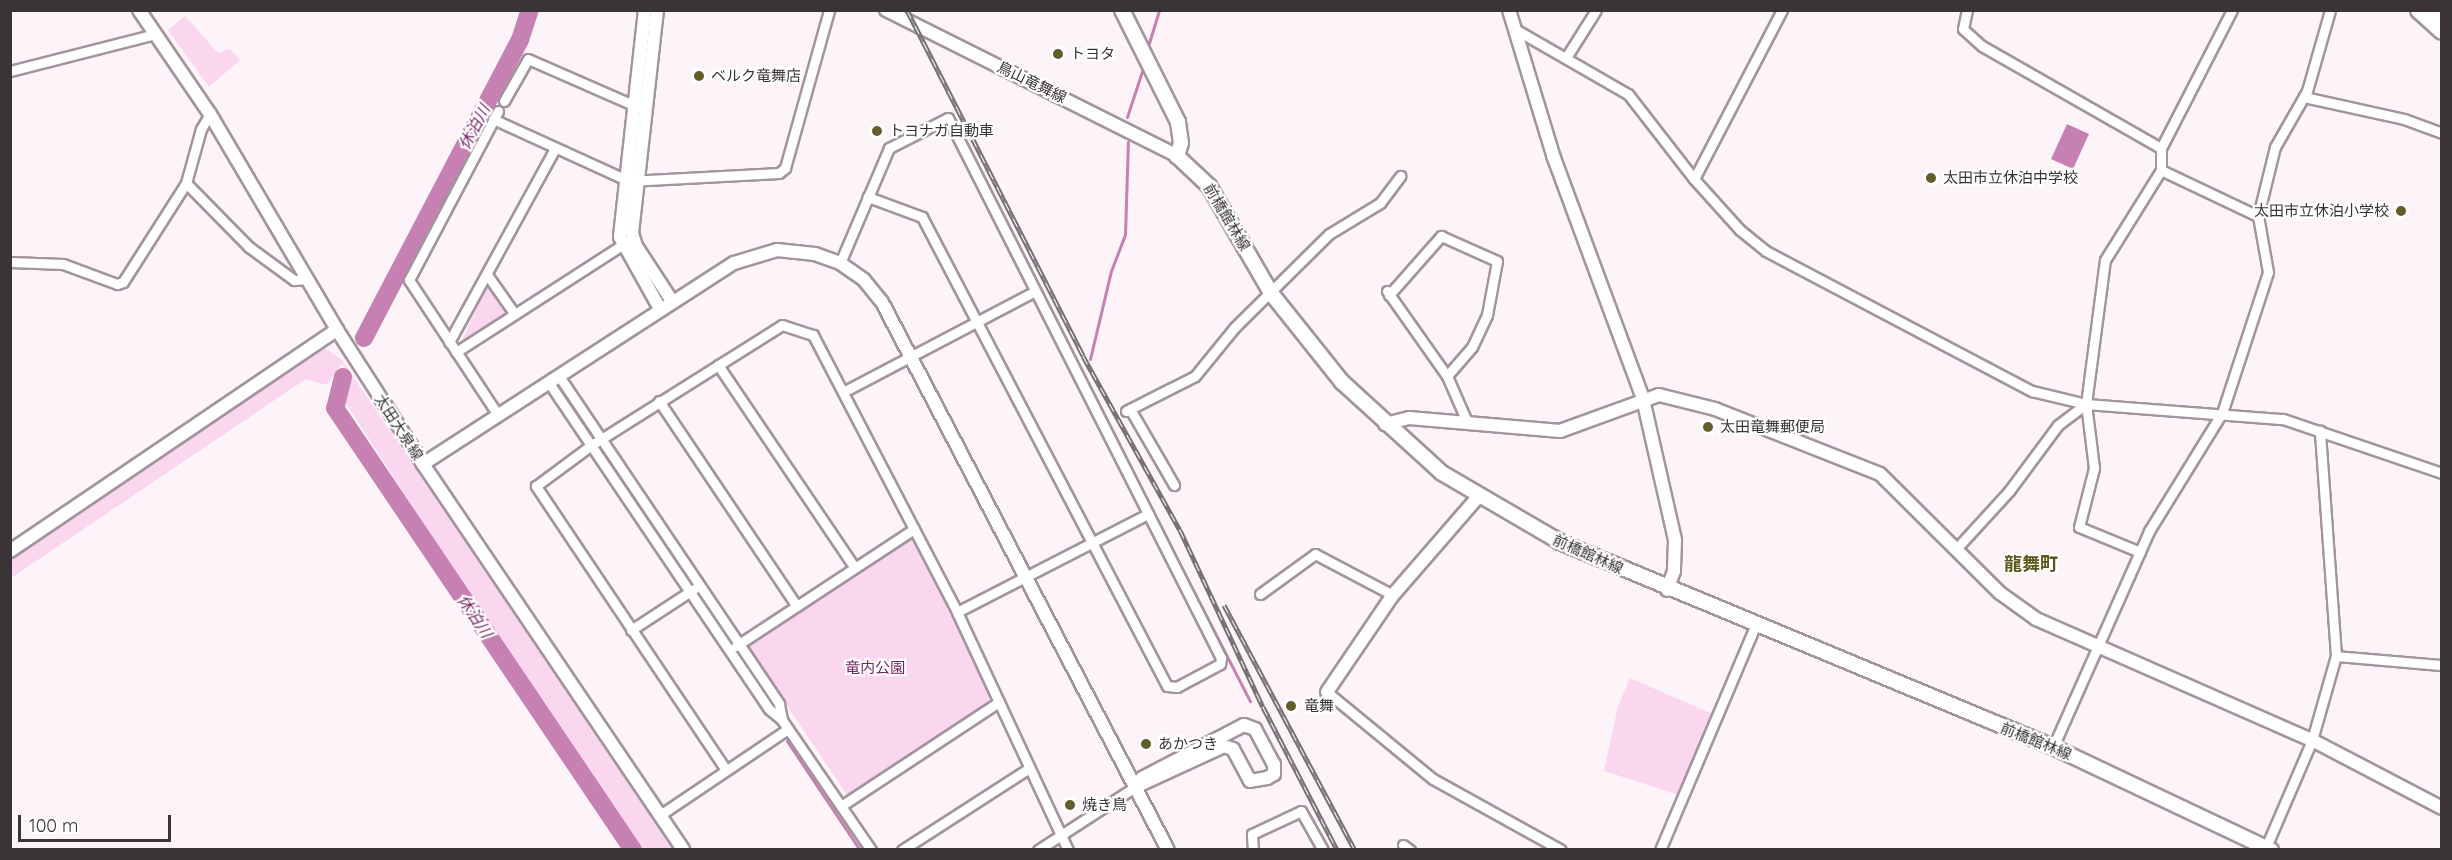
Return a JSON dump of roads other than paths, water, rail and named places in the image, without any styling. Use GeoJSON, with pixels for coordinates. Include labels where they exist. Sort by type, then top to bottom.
{"type":"FeatureCollection","features":[{"type":"Feature","properties":{"kind":"highway"},"geometry":{"type":"LineString","coordinates":[[2419,10],[2442,31]]}},
{"type":"Feature","properties":{"kind":"main road"},"geometry":{"type":"LineString","coordinates":[[1122,10],[1178,122],[1181,143],[1177,156]]}},
{"type":"Feature","properties":{"kind":"main road","name":"前橋館林線"},"geometry":{"type":"LineString","coordinates":[[1177,156],[1209,186],[1271,293],[1336,375],[1385,424],[1478,497],[1551,538],[1667,590],[2053,747],[2268,848]]}},
{"type":"Feature","properties":{"kind":"street","name":"太田大泉線"},"geometry":{"type":"LineString","coordinates":[[139,10],[210,114],[337,330],[423,464],[683,849]]}},
{"type":"Feature","properties":{"kind":"street"},"geometry":{"type":"LineString","coordinates":[[645,10],[640,108],[627,242],[660,309]]}},
{"type":"Feature","properties":{"kind":"street"},"geometry":{"type":"LineString","coordinates":[[640,108],[657,10]]}},
{"type":"Feature","properties":{"kind":"street"},"geometry":{"type":"LineString","coordinates":[[498,415],[409,280],[495,115],[555,148],[632,181],[782,171],[829,10]]}},
{"type":"Feature","properties":{"kind":"street","name":"鳥山竜舞線"},"geometry":{"type":"LineString","coordinates":[[886,10],[1177,156]]}},
{"type":"Feature","properties":{"kind":"street"},"geometry":{"type":"LineString","coordinates":[[1509,10],[1554,158],[1643,399],[1675,540],[1674,571],[1667,590]]}},
{"type":"Feature","properties":{"kind":"street"},"geometry":{"type":"LineString","coordinates":[[1567,56],[1596,10]]}},
{"type":"Feature","properties":{"kind":"street"},"geometry":{"type":"LineString","coordinates":[[1694,179],[1782,10]]}},
{"type":"Feature","properties":{"kind":"street"},"geometry":{"type":"LineString","coordinates":[[1967,10],[1964,29],[1982,46],[2161,148]]}},
{"type":"Feature","properties":{"kind":"street"},"geometry":{"type":"LineString","coordinates":[[2140,552],[2079,527],[2094,468],[2086,404],[2105,260],[2161,170],[2161,148],[2232,10]]}},
{"type":"Feature","properties":{"kind":"street"},"geometry":{"type":"LineString","coordinates":[[2053,747],[2140,552],[2222,413],[2268,272],[2258,216],[2275,147],[2304,97],[2327,12]]}},
{"type":"Feature","properties":{"kind":"street"},"geometry":{"type":"LineString","coordinates":[[1513,28],[1567,56],[1628,94],[1694,179],[1740,230],[1766,250],[2032,391],[2086,404],[2283,419],[2442,473]]}},
{"type":"Feature","properties":{"kind":"street"},"geometry":{"type":"LineString","coordinates":[[10,70],[155,34]]}},
{"type":"Feature","properties":{"kind":"street"},"geometry":{"type":"LineString","coordinates":[[504,101],[528,59],[640,108]]}},
{"type":"Feature","properties":{"kind":"street"},"geometry":{"type":"LineString","coordinates":[[2304,97],[2404,119],[2442,133]]}},
{"type":"Feature","properties":{"kind":"street"},"geometry":{"type":"LineString","coordinates":[[10,262],[63,264],[117,284],[123,282],[186,183],[201,129],[210,114]]}},
{"type":"Feature","properties":{"kind":"street"},"geometry":{"type":"LineString","coordinates":[[840,263],[868,196],[889,148],[948,118],[1221,658],[1215,667],[1177,687],[1166,683],[979,321],[922,217],[868,196]]}},
{"type":"Feature","properties":{"kind":"street"},"geometry":{"type":"LineString","coordinates":[[449,342],[488,276],[555,148]]}},
{"type":"Feature","properties":{"kind":"street"},"geometry":{"type":"LineString","coordinates":[[2161,170],[2258,216]]}},
{"type":"Feature","properties":{"kind":"street"},"geometry":{"type":"LineString","coordinates":[[1174,485],[1128,410],[1196,376],[1235,327],[1329,234],[1380,202],[1400,176]]}},
{"type":"Feature","properties":{"kind":"street"},"geometry":{"type":"LineString","coordinates":[[186,183],[249,247],[294,280],[308,279]]}},
{"type":"Feature","properties":{"kind":"street"},"geometry":{"type":"LineString","coordinates":[[1446,376],[1472,346],[1487,315],[1497,261],[1441,236],[1388,293],[1446,376],[1468,424]]}},
{"type":"Feature","properties":{"kind":"street"},"geometry":{"type":"LineString","coordinates":[[627,242],[672,301]]}},
{"type":"Feature","properties":{"kind":"street"},"geometry":{"type":"LineString","coordinates":[[456,352],[627,242]]}},
{"type":"Feature","properties":{"kind":"street"},"geometry":{"type":"LineString","coordinates":[[423,464],[672,301],[760,253],[797,251],[840,263],[875,292],[912,356],[1168,849]]}},
{"type":"Feature","properties":{"kind":"street"},"geometry":{"type":"LineString","coordinates":[[488,276],[514,313]]}},
{"type":"Feature","properties":{"kind":"street"},"geometry":{"type":"LineString","coordinates":[[843,392],[1035,291]]}},
{"type":"Feature","properties":{"kind":"street"},"geometry":{"type":"LineString","coordinates":[[726,770],[536,486],[590,446],[782,325],[813,335],[957,612],[1068,849]]}},
{"type":"Feature","properties":{"kind":"street"},"geometry":{"type":"LineString","coordinates":[[10,551],[337,330]]}},
{"type":"Feature","properties":{"kind":"street"},"geometry":{"type":"LineString","coordinates":[[718,364],[854,567]]}},
{"type":"Feature","properties":{"kind":"street"},"geometry":{"type":"LineString","coordinates":[[554,380],[600,440],[740,644],[779,704],[785,724]]}},
{"type":"Feature","properties":{"kind":"street"},"geometry":{"type":"LineString","coordinates":[[554,380],[590,446],[729,651],[785,724],[871,849]]}},
{"type":"Feature","properties":{"kind":"street"},"geometry":{"type":"LineString","coordinates":[[1385,424],[1409,418],[1560,430],[1659,395],[1686,399],[1866,466],[1898,487],[1956,549],[2016,606],[2099,646],[2312,740],[2442,808]]}},
{"type":"Feature","properties":{"kind":"street"},"geometry":{"type":"LineString","coordinates":[[660,401],[797,606]]}},
{"type":"Feature","properties":{"kind":"street"},"geometry":{"type":"LineString","coordinates":[[1956,549],[2009,491],[2058,425],[2086,404]]}},
{"type":"Feature","properties":{"kind":"street"},"geometry":{"type":"LineString","coordinates":[[2268,848],[2312,740],[2336,656],[2320,431]]}},
{"type":"Feature","properties":{"kind":"street"},"geometry":{"type":"LineString","coordinates":[[1478,497],[1394,595],[1327,692],[1433,779],[1560,849]]}},
{"type":"Feature","properties":{"kind":"street"},"geometry":{"type":"LineString","coordinates":[[957,612],[1148,514]]}},
{"type":"Feature","properties":{"kind":"street"},"geometry":{"type":"LineString","coordinates":[[729,651],[914,529]]}},
{"type":"Feature","properties":{"kind":"street"},"geometry":{"type":"LineString","coordinates":[[1260,594],[1315,554],[1394,595]]}},
{"type":"Feature","properties":{"kind":"street"},"geometry":{"type":"LineString","coordinates":[[631,630],[699,585]]}},
{"type":"Feature","properties":{"kind":"street"},"geometry":{"type":"LineString","coordinates":[[1660,849],[1755,626]]}},
{"type":"Feature","properties":{"kind":"street"},"geometry":{"type":"LineString","coordinates":[[2336,656],[2442,666]]}},
{"type":"Feature","properties":{"kind":"street"},"geometry":{"type":"LineString","coordinates":[[842,806],[999,702]]}},
{"type":"Feature","properties":{"kind":"street"},"geometry":{"type":"LineString","coordinates":[[660,815],[726,770],[785,724]]}},
{"type":"Feature","properties":{"kind":"street"},"geometry":{"type":"LineString","coordinates":[[1038,849],[1135,787],[1224,746],[1233,749],[1254,782],[1275,770],[1255,729],[1244,725],[1142,778],[1135,787]]}},
{"type":"Feature","properties":{"kind":"street"},"geometry":{"type":"LineString","coordinates":[[902,849],[1029,768]]}},
{"type":"Feature","properties":{"kind":"street"},"geometry":{"type":"LineString","coordinates":[[1253,849],[1252,834],[1301,811],[1323,849]]}},
{"type":"Feature","properties":{"kind":"waterway","name":"休泊川"},"geometry":{"type":"LineString","coordinates":[[364,338],[520,40],[530,10]]}},
{"type":"Feature","properties":{"kind":"waterway"},"geometry":{"type":"LineString","coordinates":[[1149,43],[1159,10]]}},
{"type":"Feature","properties":{"kind":"waterway"},"geometry":{"type":"LineString","coordinates":[[1127,117],[1142,71]]}},
{"type":"Feature","properties":{"kind":"waterway"},"geometry":{"type":"LineString","coordinates":[[1090,359],[1111,271],[1125,235],[1128,142]]}},
{"type":"Feature","properties":{"kind":"waterway"},"geometry":{"type":"LineString","coordinates":[[652,282],[656,289]]}},
{"type":"Feature","properties":{"kind":"waterway","name":"休泊川"},"geometry":{"type":"LineString","coordinates":[[343,377],[335,408],[633,850]]}},
{"type":"Feature","properties":{"kind":"waterway"},"geometry":{"type":"LineString","coordinates":[[567,399],[590,436]]}},
{"type":"Feature","properties":{"kind":"waterway"},"geometry":{"type":"LineString","coordinates":[[1106,421],[1250,701]]}},
{"type":"Feature","properties":{"kind":"waterway"},"geometry":{"type":"LineString","coordinates":[[600,450],[687,578]]}},
{"type":"Feature","properties":{"kind":"waterway"},"geometry":{"type":"LineString","coordinates":[[743,663],[773,706]]}},
{"type":"Feature","properties":{"kind":"waterway"},"geometry":{"type":"LineString","coordinates":[[787,741],[860,850]]}},
{"type":"Feature","properties":{"kind":"railway"},"geometry":{"type":"LineString","coordinates":[[907,10],[1083,356],[1180,530],[1263,707],[1337,850]]}},
{"type":"Feature","properties":{"kind":"railway"},"geometry":{"type":"LineString","coordinates":[[1224,605],[1355,850]]}},
{"type":"Feature","properties":{"kind":"place","name":"トヨタ"},"geometry":{"type":"Point","coordinates":[1058,54]}},
{"type":"Feature","properties":{"kind":"place","name":"ベルク竜舞店"},"geometry":{"type":"Point","coordinates":[699,76]}},
{"type":"Feature","properties":{"kind":"place","name":"トヨナガ自動車"},"geometry":{"type":"Point","coordinates":[877,131]}},
{"type":"Feature","properties":{"kind":"place","name":"太田市立休泊中学校"},"geometry":{"type":"Point","coordinates":[1931,178]}},
{"type":"Feature","properties":{"kind":"place","name":"太田市立休泊小学校"},"geometry":{"type":"Point","coordinates":[2401,211]}},
{"type":"Feature","properties":{"kind":"place","name":"太田竜舞郵便局"},"geometry":{"type":"Point","coordinates":[1708,427]}},
{"type":"Feature","properties":{"kind":"place","name":"竜舞"},"geometry":{"type":"Point","coordinates":[1291,706]}},
{"type":"Feature","properties":{"kind":"place","name":"あかつき"},"geometry":{"type":"Point","coordinates":[1146,744]}},
{"type":"Feature","properties":{"kind":"place","name":"焼き鳥"},"geometry":{"type":"Point","coordinates":[1070,805]}},
{"type":"Feature","properties":{"kind":"district","name":"龍舞町"},"geometry":{"type":"Point","coordinates":[2031,564]}},
{"type":"Feature","properties":{"kind":"park label","name":"竜内公園"},"geometry":{"type":"Point","coordinates":[875,668]}}]}
